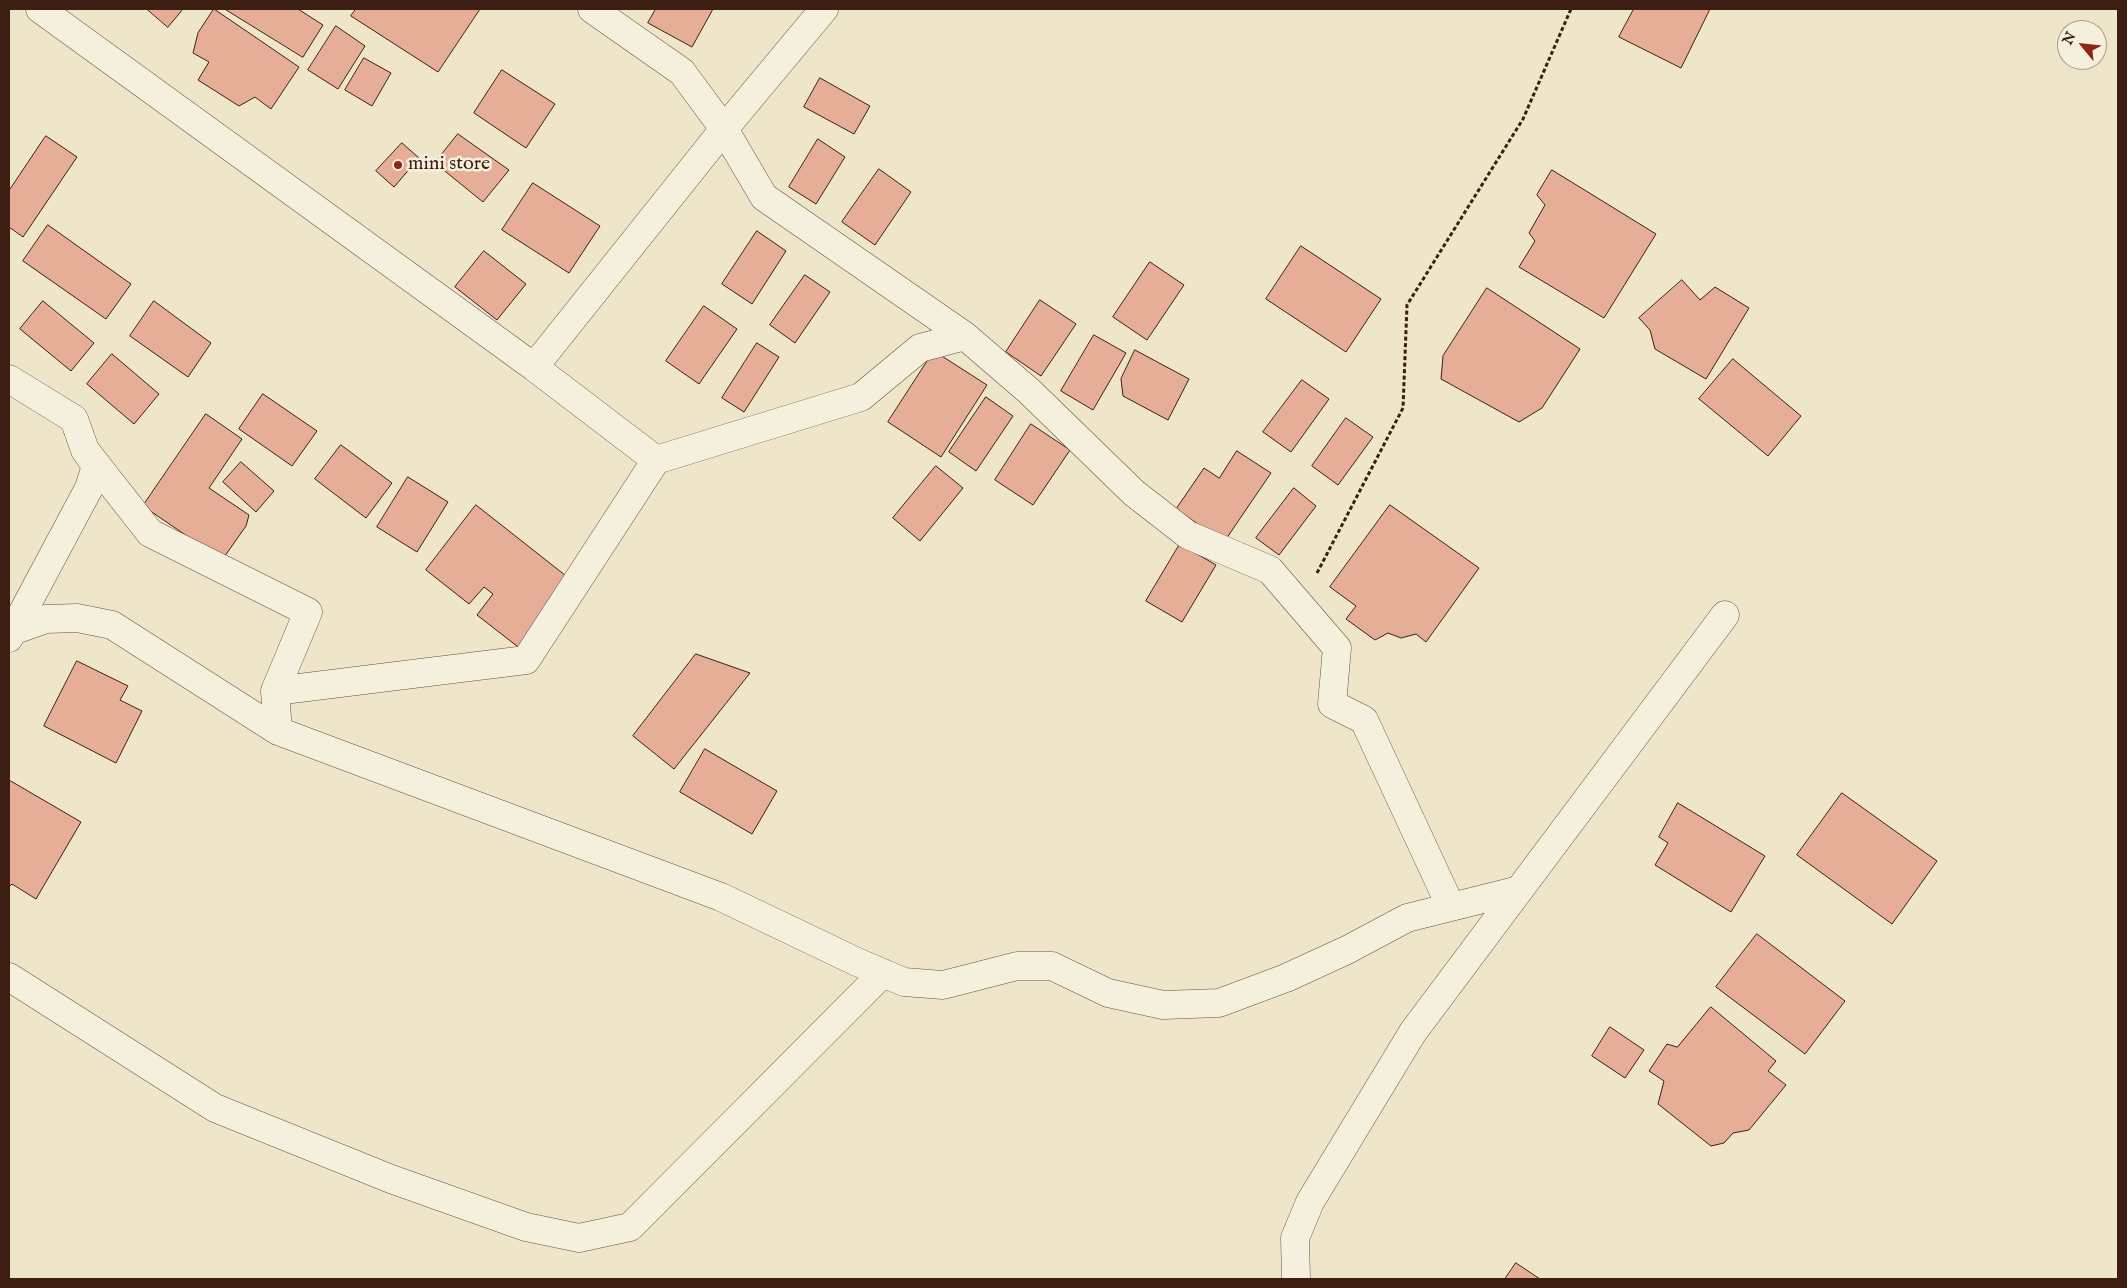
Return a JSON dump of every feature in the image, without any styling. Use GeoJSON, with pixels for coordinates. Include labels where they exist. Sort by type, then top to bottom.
{"type":"FeatureCollection","features":[{"type":"Feature","properties":{"kind":"street"},"geometry":{"type":"LineString","coordinates":[[40,9],[534,367],[656,460]]}},
{"type":"Feature","properties":{"kind":"street"},"geometry":{"type":"LineString","coordinates":[[592,9],[682,72],[724,129],[764,197],[965,336],[1029,391],[1134,493],[1188,535],[1270,570],[1337,648],[1332,704],[1364,720],[1451,907]]}},
{"type":"Feature","properties":{"kind":"street"},"geometry":{"type":"LineString","coordinates":[[534,367],[724,129],[824,9]]}},
{"type":"Feature","properties":{"kind":"street"},"geometry":{"type":"LineString","coordinates":[[275,691],[526,660],[656,460],[861,397],[920,348],[965,336]]}},
{"type":"Feature","properties":{"kind":"street"},"geometry":{"type":"LineString","coordinates":[[9,379],[74,419],[85,450],[96,466],[89,488],[10,634]]}},
{"type":"Feature","properties":{"kind":"street"},"geometry":{"type":"LineString","coordinates":[[85,450],[150,533],[308,612],[275,691],[278,731]]}},
{"type":"Feature","properties":{"kind":"street"},"geometry":{"type":"LineString","coordinates":[[1296,1279],[1295,1238],[1310,1202],[1413,1032],[1725,615]]}},
{"type":"Feature","properties":{"kind":"street"},"geometry":{"type":"LineString","coordinates":[[10,634],[46,619],[77,618],[112,625],[278,731],[721,897],[904,982],[943,985],[986,976],[1017,966],[1052,966],[1108,993],[1163,1005],[1219,1003],[1286,978],[1347,950],[1407,918],[1519,890]]}},
{"type":"Feature","properties":{"kind":"street"},"geometry":{"type":"LineString","coordinates":[[9,977],[215,1108],[391,1179],[526,1226],[579,1238],[630,1227],[883,973]]}},
{"type":"Feature","properties":{"kind":"path"},"geometry":{"type":"LineString","coordinates":[[1300,606],[1403,408],[1407,305],[1523,119],[1571,9]]}},
{"type":"Feature","properties":{"kind":"building"},"geometry":{"type":"Polygon","coordinates":[[[147,9],[183,9],[168,27],[147,9]]]}},
{"type":"Feature","properties":{"kind":"building"},"geometry":{"type":"Polygon","coordinates":[[[214,9],[299,67],[271,109],[255,97],[239,106],[198,80],[209,62],[193,53],[198,33],[214,9]]]}},
{"type":"Feature","properties":{"kind":"building"},"geometry":{"type":"Polygon","coordinates":[[[225,9],[298,9],[323,25],[303,57],[225,9]]]}},
{"type":"Feature","properties":{"kind":"building"},"geometry":{"type":"Polygon","coordinates":[[[356,9],[480,9],[438,72],[351,16],[356,9]]]}},
{"type":"Feature","properties":{"kind":"building"},"geometry":{"type":"Polygon","coordinates":[[[656,9],[713,9],[692,47],[648,23],[656,9]]]}},
{"type":"Feature","properties":{"kind":"building"},"geometry":{"type":"Polygon","coordinates":[[[1634,9],[1710,9],[1681,68],[1619,37],[1634,9]]]}},
{"type":"Feature","properties":{"kind":"building"},"geometry":{"type":"Polygon","coordinates":[[[336,26],[365,46],[338,89],[308,70],[336,26]]]}},
{"type":"Feature","properties":{"kind":"building"},"geometry":{"type":"Polygon","coordinates":[[[364,58],[391,73],[372,106],[345,90],[364,58]]]}},
{"type":"Feature","properties":{"kind":"building"},"geometry":{"type":"Polygon","coordinates":[[[502,70],[555,104],[526,148],[474,113],[502,70]]]}},
{"type":"Feature","properties":{"kind":"building"},"geometry":{"type":"Polygon","coordinates":[[[820,78],[870,106],[854,134],[804,107],[820,78]]]}},
{"type":"Feature","properties":{"kind":"building"},"geometry":{"type":"Polygon","coordinates":[[[458,134],[509,170],[483,202],[435,163],[458,134]]]}},
{"type":"Feature","properties":{"kind":"building"},"geometry":{"type":"Polygon","coordinates":[[[46,136],[77,157],[23,237],[9,227],[9,191],[46,136]]]}},
{"type":"Feature","properties":{"kind":"building"},"geometry":{"type":"Polygon","coordinates":[[[818,139],[845,157],[816,204],[789,187],[818,139]]]}},
{"type":"Feature","properties":{"kind":"building","name":"mini store"},"geometry":{"type":"Polygon","coordinates":[[[402,143],[419,158],[394,187],[376,171],[402,143]]]}},
{"type":"Feature","properties":{"kind":"building"},"geometry":{"type":"Polygon","coordinates":[[[879,169],[911,192],[875,245],[842,222],[879,169]]]}},
{"type":"Feature","properties":{"kind":"building"},"geometry":{"type":"Polygon","coordinates":[[[1552,170],[1656,234],[1604,318],[1519,267],[1535,241],[1529,233],[1545,205],[1537,195],[1552,170]]]}},
{"type":"Feature","properties":{"kind":"building"},"geometry":{"type":"Polygon","coordinates":[[[533,183],[600,226],[569,273],[502,230],[533,183]]]}},
{"type":"Feature","properties":{"kind":"building"},"geometry":{"type":"Polygon","coordinates":[[[48,225],[131,284],[106,319],[23,261],[48,225]]]}},
{"type":"Feature","properties":{"kind":"building"},"geometry":{"type":"Polygon","coordinates":[[[757,231],[786,251],[752,304],[722,284],[757,231]]]}},
{"type":"Feature","properties":{"kind":"building"},"geometry":{"type":"Polygon","coordinates":[[[1301,246],[1381,299],[1346,352],[1266,299],[1301,246]]]}},
{"type":"Feature","properties":{"kind":"building"},"geometry":{"type":"Polygon","coordinates":[[[484,251],[526,284],[497,320],[455,287],[484,251]]]}},
{"type":"Feature","properties":{"kind":"building"},"geometry":{"type":"Polygon","coordinates":[[[1150,262],[1184,285],[1147,340],[1113,317],[1150,262]]]}},
{"type":"Feature","properties":{"kind":"building"},"geometry":{"type":"Polygon","coordinates":[[[805,275],[830,292],[795,343],[770,325],[805,275]]]}},
{"type":"Feature","properties":{"kind":"building"},"geometry":{"type":"Polygon","coordinates":[[[1682,280],[1700,300],[1715,287],[1749,308],[1706,379],[1655,349],[1650,330],[1639,318],[1682,280]]]}},
{"type":"Feature","properties":{"kind":"building"},"geometry":{"type":"Polygon","coordinates":[[[1487,288],[1580,349],[1542,408],[1519,422],[1441,379],[1443,356],[1487,288]]]}},
{"type":"Feature","properties":{"kind":"building"},"geometry":{"type":"Polygon","coordinates":[[[1040,300],[1076,324],[1041,376],[1006,352],[1040,300]]]}},
{"type":"Feature","properties":{"kind":"building"},"geometry":{"type":"Polygon","coordinates":[[[43,301],[94,343],[71,371],[20,329],[43,301]]]}},
{"type":"Feature","properties":{"kind":"building"},"geometry":{"type":"Polygon","coordinates":[[[154,301],[211,343],[188,377],[130,336],[154,301]]]}},
{"type":"Feature","properties":{"kind":"building"},"geometry":{"type":"Polygon","coordinates":[[[704,306],[737,329],[699,384],[666,361],[704,306]]]}},
{"type":"Feature","properties":{"kind":"building"},"geometry":{"type":"Polygon","coordinates":[[[1094,335],[1126,353],[1093,410],[1061,391],[1094,335]]]}},
{"type":"Feature","properties":{"kind":"building"},"geometry":{"type":"Polygon","coordinates":[[[757,343],[779,357],[744,412],[722,398],[757,343]]]}},
{"type":"Feature","properties":{"kind":"building"},"geometry":{"type":"Polygon","coordinates":[[[1135,350],[1189,379],[1168,420],[1123,396],[1121,379],[1135,350]]]}},
{"type":"Feature","properties":{"kind":"building"},"geometry":{"type":"Polygon","coordinates":[[[934,351],[987,385],[941,457],[888,422],[934,351]]]}},
{"type":"Feature","properties":{"kind":"building"},"geometry":{"type":"Polygon","coordinates":[[[112,354],[159,394],[134,424],[87,384],[112,354]]]}},
{"type":"Feature","properties":{"kind":"building"},"geometry":{"type":"Polygon","coordinates":[[[1733,359],[1801,416],[1768,456],[1699,399],[1733,359]]]}},
{"type":"Feature","properties":{"kind":"building"},"geometry":{"type":"Polygon","coordinates":[[[1302,380],[1329,399],[1291,452],[1263,432],[1302,380]]]}},
{"type":"Feature","properties":{"kind":"building"},"geometry":{"type":"Polygon","coordinates":[[[263,394],[317,431],[292,466],[239,429],[263,394]]]}},
{"type":"Feature","properties":{"kind":"building"},"geometry":{"type":"Polygon","coordinates":[[[986,397],[1013,416],[976,471],[949,452],[986,397]]]}},
{"type":"Feature","properties":{"kind":"building"},"geometry":{"type":"Polygon","coordinates":[[[206,414],[242,439],[209,488],[249,515],[246,526],[222,560],[143,506],[206,414]]]}},
{"type":"Feature","properties":{"kind":"building"},"geometry":{"type":"Polygon","coordinates":[[[1346,418],[1373,437],[1338,485],[1312,466],[1346,418]]]}},
{"type":"Feature","properties":{"kind":"building"},"geometry":{"type":"Polygon","coordinates":[[[1031,424],[1070,450],[1033,505],[995,480],[1031,424]]]}},
{"type":"Feature","properties":{"kind":"building"},"geometry":{"type":"Polygon","coordinates":[[[341,445],[392,483],[366,518],[315,479],[341,445]]]}},
{"type":"Feature","properties":{"kind":"building"},"geometry":{"type":"Polygon","coordinates":[[[1237,451],[1271,473],[1224,542],[1176,509],[1204,468],[1219,478],[1237,451]]]}},
{"type":"Feature","properties":{"kind":"building"},"geometry":{"type":"Polygon","coordinates":[[[241,462],[274,491],[256,512],[223,482],[241,462]]]}},
{"type":"Feature","properties":{"kind":"building"},"geometry":{"type":"Polygon","coordinates":[[[936,466],[963,488],[920,541],[893,518],[936,466]]]}},
{"type":"Feature","properties":{"kind":"building"},"geometry":{"type":"Polygon","coordinates":[[[408,477],[448,502],[417,552],[377,527],[408,477]]]}},
{"type":"Feature","properties":{"kind":"building"},"geometry":{"type":"Polygon","coordinates":[[[1294,488],[1316,506],[1279,555],[1256,538],[1294,488]]]}},
{"type":"Feature","properties":{"kind":"building"},"geometry":{"type":"Polygon","coordinates":[[[476,505],[575,583],[522,650],[477,615],[493,594],[484,587],[469,604],[426,570],[476,505]]]}},
{"type":"Feature","properties":{"kind":"building"},"geometry":{"type":"Polygon","coordinates":[[[1390,505],[1479,568],[1426,642],[1416,634],[1401,638],[1388,633],[1375,640],[1346,619],[1356,606],[1330,587],[1390,505]]]}},
{"type":"Feature","properties":{"kind":"building"},"geometry":{"type":"Polygon","coordinates":[[[1180,544],[1216,565],[1182,622],[1146,601],[1180,544]]]}},
{"type":"Feature","properties":{"kind":"building"},"geometry":{"type":"Polygon","coordinates":[[[696,654],[750,673],[674,769],[633,736],[696,654]]]}},
{"type":"Feature","properties":{"kind":"building"},"geometry":{"type":"Polygon","coordinates":[[[77,661],[128,686],[120,700],[142,711],[116,763],[44,726],[77,661]]]}},
{"type":"Feature","properties":{"kind":"building"},"geometry":{"type":"Polygon","coordinates":[[[705,749],[777,791],[752,834],[680,792],[705,749]]]}},
{"type":"Feature","properties":{"kind":"building"},"geometry":{"type":"Polygon","coordinates":[[[9,780],[81,822],[36,899],[12,884],[9,887],[9,780]]]}},
{"type":"Feature","properties":{"kind":"building"},"geometry":{"type":"Polygon","coordinates":[[[1842,793],[1937,861],[1892,924],[1797,855],[1842,793]]]}},
{"type":"Feature","properties":{"kind":"building"},"geometry":{"type":"Polygon","coordinates":[[[1678,803],[1765,856],[1731,912],[1655,865],[1668,843],[1659,837],[1678,803]]]}},
{"type":"Feature","properties":{"kind":"building"},"geometry":{"type":"Polygon","coordinates":[[[1757,934],[1845,1001],[1805,1054],[1716,987],[1757,934]]]}},
{"type":"Feature","properties":{"kind":"building"},"geometry":{"type":"Polygon","coordinates":[[[1711,1007],[1776,1061],[1768,1071],[1786,1085],[1749,1130],[1733,1133],[1724,1143],[1711,1146],[1658,1104],[1664,1081],[1649,1071],[1667,1044],[1677,1047],[1711,1007]]]}},
{"type":"Feature","properties":{"kind":"building"},"geometry":{"type":"Polygon","coordinates":[[[1610,1027],[1644,1050],[1625,1078],[1592,1056],[1610,1027]]]}},
{"type":"Feature","properties":{"kind":"building"},"geometry":{"type":"Polygon","coordinates":[[[1516,1263],[1540,1279],[1505,1279],[1516,1263]]]}},
{"type":"Feature","properties":{"kind":"place","name":"mini store"},"geometry":{"type":"Point","coordinates":[398,165]}}]}
